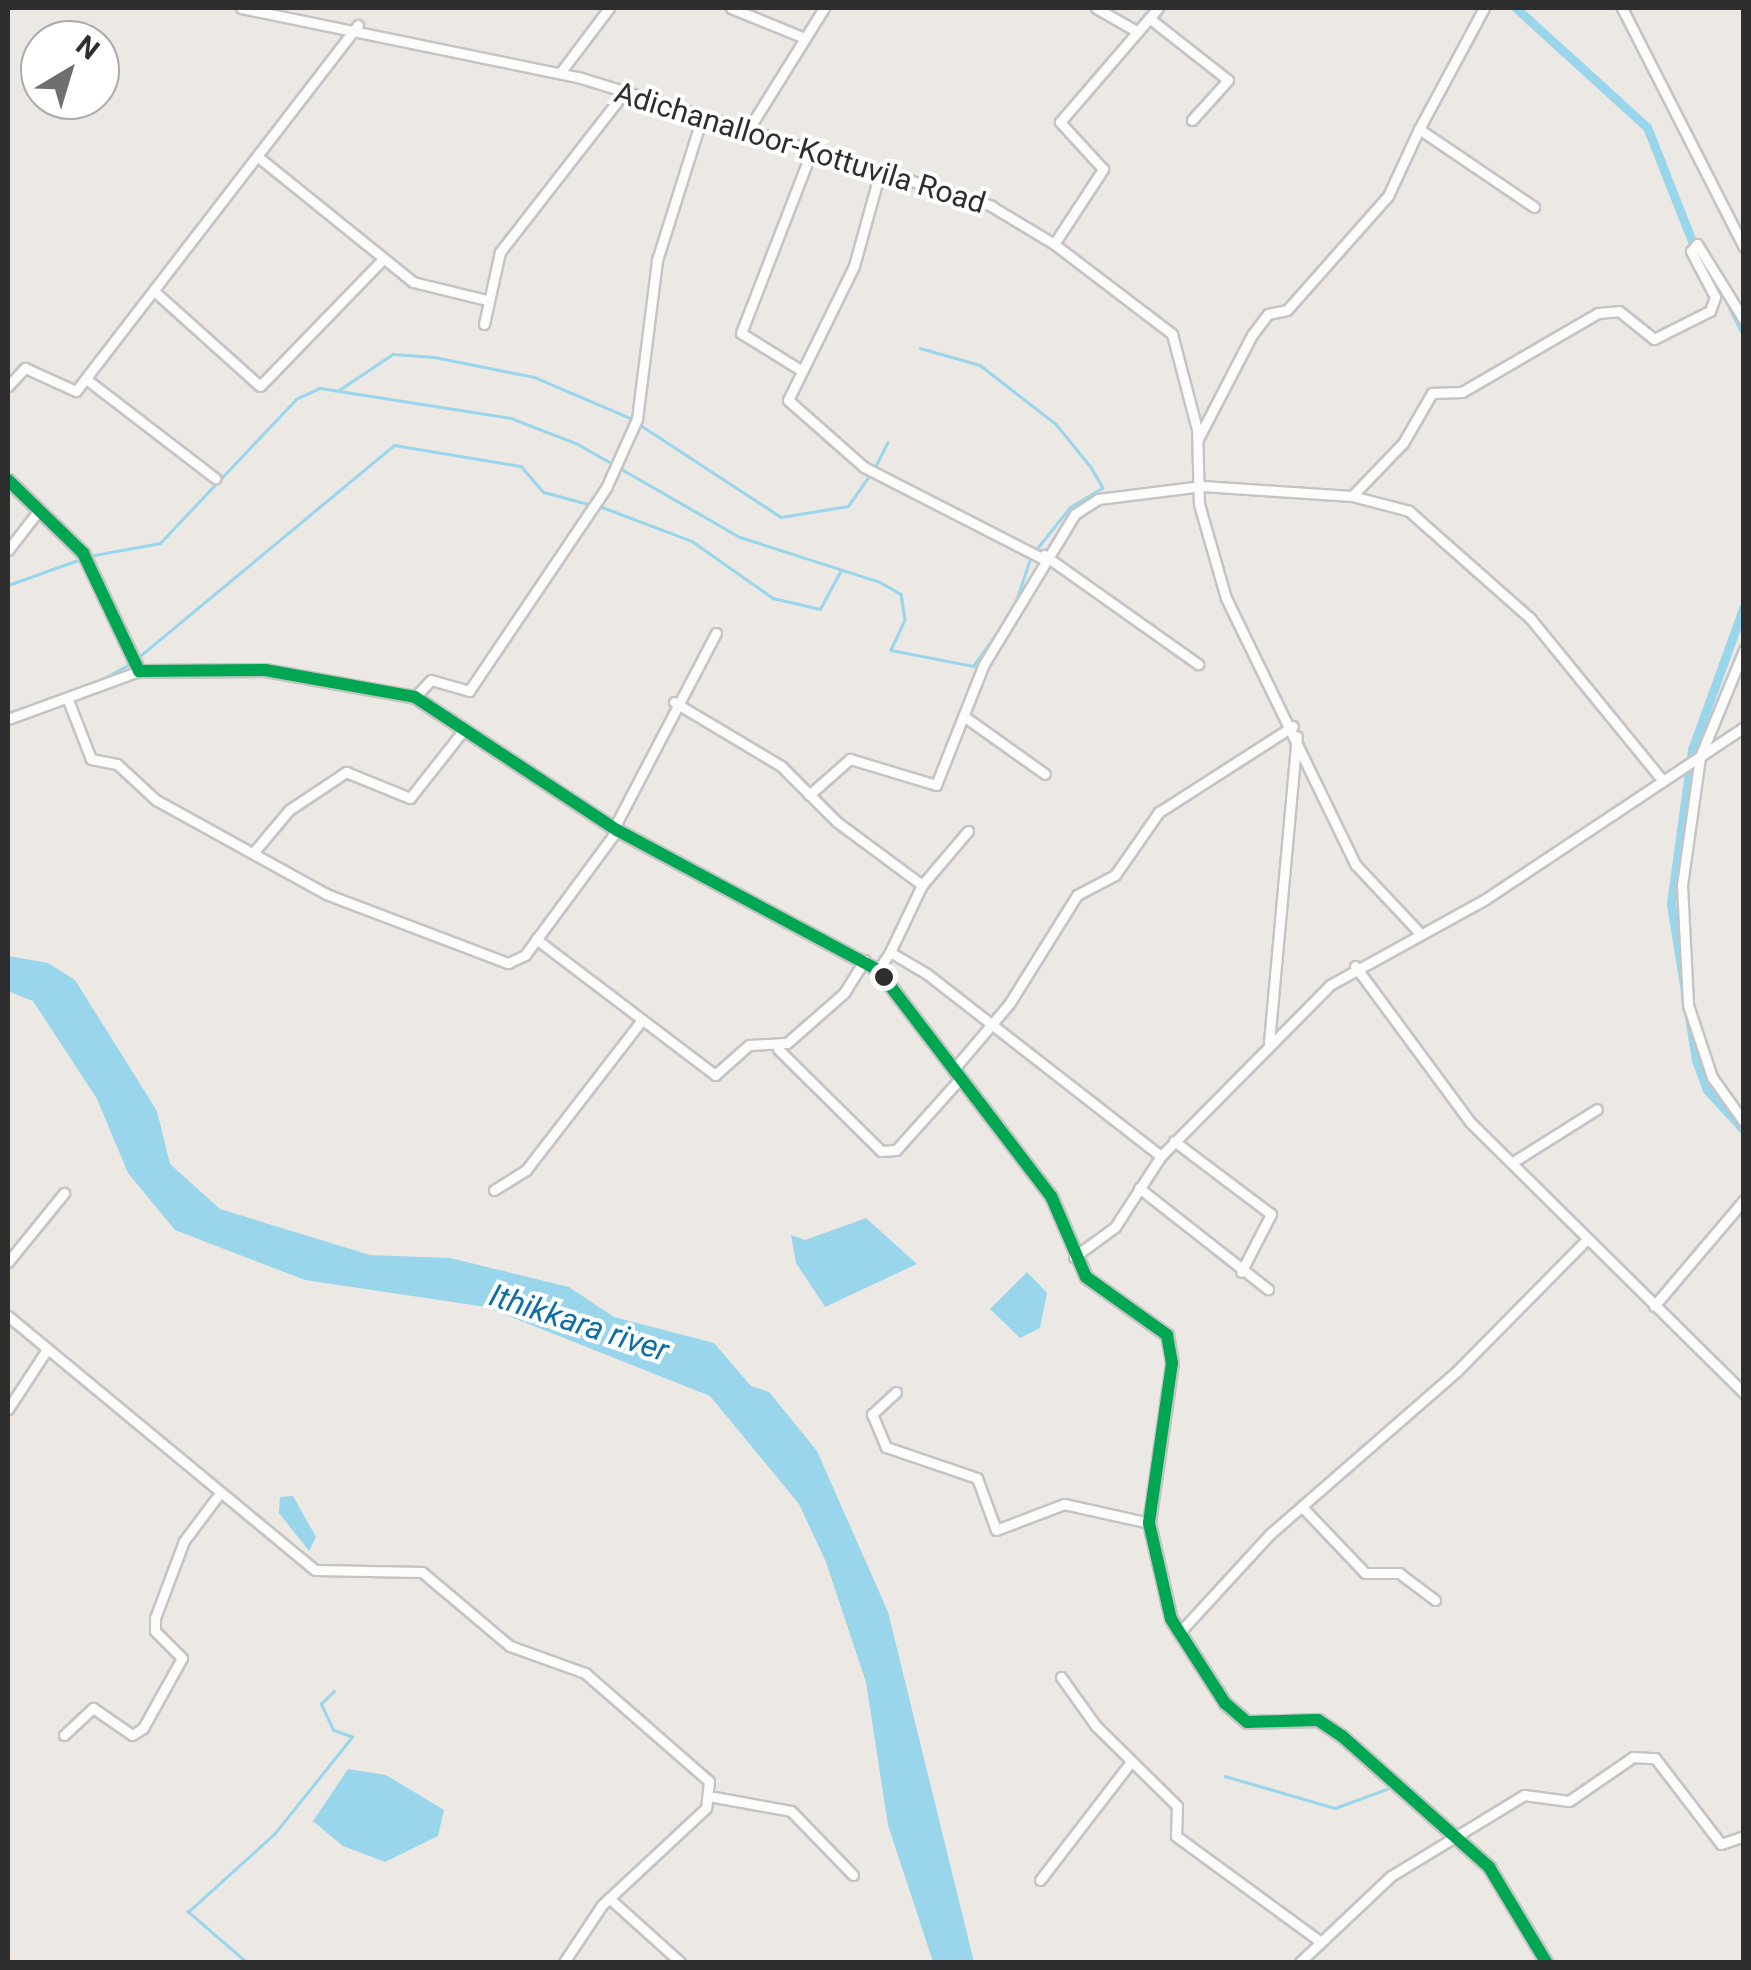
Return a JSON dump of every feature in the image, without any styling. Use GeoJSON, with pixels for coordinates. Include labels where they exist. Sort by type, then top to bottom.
{"type":"FeatureCollection","features":[{"type":"Feature","properties":{"kind":"main road"},"geometry":{"type":"LineString","coordinates":[[8,480],[86,557],[139,671],[266,670],[414,697],[615,829],[878,970],[954,1076],[1051,1196],[1074,1257],[1172,1348],[1148,1524],[1179,1634],[1248,1722],[1318,1720],[1459,1837],[1489,1868],[1546,1962]]}},
{"type":"Feature","properties":{"kind":"street","name":"Adichanalloor-Kottuvila Road"},"geometry":{"type":"LineString","coordinates":[[241,8],[358,25],[560,72],[991,206],[1054,244],[1172,334],[1198,439],[1202,486],[1226,598],[1298,736],[1355,864],[1418,931]]}},
{"type":"Feature","properties":{"kind":"street"},"geometry":{"type":"LineString","coordinates":[[560,72],[609,8]]}},
{"type":"Feature","properties":{"kind":"street"},"geometry":{"type":"LineString","coordinates":[[731,8],[800,36]]}},
{"type":"Feature","properties":{"kind":"street"},"geometry":{"type":"LineString","coordinates":[[748,130],[800,36],[824,8]]}},
{"type":"Feature","properties":{"kind":"street"},"geometry":{"type":"LineString","coordinates":[[1096,8],[1138,32]]}},
{"type":"Feature","properties":{"kind":"street"},"geometry":{"type":"LineString","coordinates":[[1054,244],[1103,170],[1060,122],[1158,8]]}},
{"type":"Feature","properties":{"kind":"street"},"geometry":{"type":"LineString","coordinates":[[1198,439],[1252,335],[1268,314],[1287,310],[1388,196],[1418,129],[1484,8]]}},
{"type":"Feature","properties":{"kind":"street"},"geometry":{"type":"LineString","coordinates":[[1622,8],[1744,248]]}},
{"type":"Feature","properties":{"kind":"street"},"geometry":{"type":"LineString","coordinates":[[1149,18],[1228,80],[1192,120]]}},
{"type":"Feature","properties":{"kind":"street"},"geometry":{"type":"LineString","coordinates":[[8,386],[24,368],[76,391],[262,160],[358,25]]}},
{"type":"Feature","properties":{"kind":"street"},"geometry":{"type":"LineString","coordinates":[[484,324],[482,299],[508,239],[624,93]]}},
{"type":"Feature","properties":{"kind":"street"},"geometry":{"type":"LineString","coordinates":[[414,697],[431,680],[469,691],[615,466],[640,404],[656,260],[702,118]]}},
{"type":"Feature","properties":{"kind":"street"},"geometry":{"type":"LineString","coordinates":[[1418,129],[1534,207]]}},
{"type":"Feature","properties":{"kind":"street"},"geometry":{"type":"LineString","coordinates":[[799,369],[741,333],[812,150]]}},
{"type":"Feature","properties":{"kind":"street"},"geometry":{"type":"LineString","coordinates":[[262,160],[382,260],[424,288],[482,299]]}},
{"type":"Feature","properties":{"kind":"street"},"geometry":{"type":"LineString","coordinates":[[880,172],[854,266],[799,369],[788,400],[799,417],[864,467],[1043,557],[1198,664]]}},
{"type":"Feature","properties":{"kind":"street"},"geometry":{"type":"LineString","coordinates":[[1352,496],[1403,443],[1432,393],[1462,392],[1598,313],[1619,312],[1654,339],[1710,311],[1715,298],[1691,251],[1697,244],[1744,320]]}},
{"type":"Feature","properties":{"kind":"street"},"geometry":{"type":"LineString","coordinates":[[154,292],[260,386],[382,260]]}},
{"type":"Feature","properties":{"kind":"street"},"geometry":{"type":"LineString","coordinates":[[86,379],[215,478]]}},
{"type":"Feature","properties":{"kind":"street"},"geometry":{"type":"LineString","coordinates":[[810,795],[850,760],[936,785],[1043,557],[1098,500],[1202,486],[1352,496],[1409,511],[1530,618],[1662,780]]}},
{"type":"Feature","properties":{"kind":"street"},"geometry":{"type":"LineString","coordinates":[[8,550],[39,510]]}},
{"type":"Feature","properties":{"kind":"street"},"geometry":{"type":"LineString","coordinates":[[68,700],[91,759],[117,764],[156,800],[326,894],[508,962],[536,938],[615,829],[674,702],[716,632]]}},
{"type":"Feature","properties":{"kind":"street"},"geometry":{"type":"LineString","coordinates":[[1744,650],[1698,758],[1682,886],[1688,1005],[1712,1077],[1744,1122]]}},
{"type":"Feature","properties":{"kind":"street"},"geometry":{"type":"LineString","coordinates":[[8,719],[139,671]]}},
{"type":"Feature","properties":{"kind":"street"},"geometry":{"type":"LineString","coordinates":[[674,702],[780,766],[810,795],[922,884]]}},
{"type":"Feature","properties":{"kind":"street"},"geometry":{"type":"LineString","coordinates":[[965,717],[1044,774]]}},
{"type":"Feature","properties":{"kind":"street"},"geometry":{"type":"LineString","coordinates":[[536,938],[715,1075],[749,1045],[778,1049],[880,1151],[896,1150],[994,1024],[1077,894],[1115,875],[1159,812],[1293,726]]}},
{"type":"Feature","properties":{"kind":"street"},"geometry":{"type":"LineString","coordinates":[[1074,1257],[1115,1227],[1161,1156],[1269,1042],[1355,966],[1484,900],[1744,728]]}},
{"type":"Feature","properties":{"kind":"street"},"geometry":{"type":"LineString","coordinates":[[253,854],[290,810],[346,772],[410,798],[463,731]]}},
{"type":"Feature","properties":{"kind":"street"},"geometry":{"type":"LineString","coordinates":[[1269,1042],[1298,736]]}},
{"type":"Feature","properties":{"kind":"street"},"geometry":{"type":"LineString","coordinates":[[878,970],[922,884],[968,831]]}},
{"type":"Feature","properties":{"kind":"street"},"geometry":{"type":"LineString","coordinates":[[890,952],[994,1024],[1161,1156]]}},
{"type":"Feature","properties":{"kind":"street"},"geometry":{"type":"LineString","coordinates":[[778,1049],[844,992],[865,960]]}},
{"type":"Feature","properties":{"kind":"street"},"geometry":{"type":"LineString","coordinates":[[1355,966],[1414,1056],[1587,1239],[1744,1393]]}},
{"type":"Feature","properties":{"kind":"street"},"geometry":{"type":"LineString","coordinates":[[494,1190],[526,1170],[641,1021]]}},
{"type":"Feature","properties":{"kind":"street"},"geometry":{"type":"LineString","coordinates":[[1513,1162],[1597,1109]]}},
{"type":"Feature","properties":{"kind":"street"},"geometry":{"type":"LineString","coordinates":[[1174,1141],[1272,1214],[1241,1272]]}},
{"type":"Feature","properties":{"kind":"street"},"geometry":{"type":"LineString","coordinates":[[1139,1188],[1241,1272],[1268,1289]]}},
{"type":"Feature","properties":{"kind":"street"},"geometry":{"type":"LineString","coordinates":[[8,1262],[64,1193]]}},
{"type":"Feature","properties":{"kind":"street"},"geometry":{"type":"LineString","coordinates":[[1654,1306],[1744,1200]]}},
{"type":"Feature","properties":{"kind":"street"},"geometry":{"type":"LineString","coordinates":[[1179,1634],[1587,1239]]}},
{"type":"Feature","properties":{"kind":"street"},"geometry":{"type":"LineString","coordinates":[[8,1316],[217,1497],[315,1570],[422,1572],[510,1646],[586,1674],[691,1763],[714,1797],[791,1811],[854,1876]]}},
{"type":"Feature","properties":{"kind":"street"},"geometry":{"type":"LineString","coordinates":[[8,1409],[46,1351]]}},
{"type":"Feature","properties":{"kind":"street"},"geometry":{"type":"LineString","coordinates":[[896,1392],[872,1414],[886,1448],[977,1478],[996,1530],[1064,1504],[1148,1524]]}},
{"type":"Feature","properties":{"kind":"street"},"geometry":{"type":"LineString","coordinates":[[64,1735],[93,1708],[132,1735],[144,1728],[182,1658],[155,1632],[154,1618],[184,1542],[217,1497]]}},
{"type":"Feature","properties":{"kind":"street"},"geometry":{"type":"LineString","coordinates":[[1304,1509],[1364,1573],[1398,1573],[1435,1600]]}},
{"type":"Feature","properties":{"kind":"street"},"geometry":{"type":"LineString","coordinates":[[1062,1677],[1130,1763],[1177,1806],[1176,1836],[1318,1940]]}},
{"type":"Feature","properties":{"kind":"street"},"geometry":{"type":"LineString","coordinates":[[1300,1962],[1318,1940],[1392,1876],[1524,1796],[1569,1801],[1633,1757],[1655,1758],[1721,1844],[1744,1836]]}},
{"type":"Feature","properties":{"kind":"street"},"geometry":{"type":"LineString","coordinates":[[1040,1880],[1130,1763]]}},
{"type":"Feature","properties":{"kind":"street"},"geometry":{"type":"LineString","coordinates":[[564,1962],[609,1898],[714,1797]]}},
{"type":"Feature","properties":{"kind":"street"},"geometry":{"type":"LineString","coordinates":[[609,1898],[680,1962]]}},
{"type":"Feature","properties":{"kind":"water","name":"Ithikkara river"},"geometry":{"type":"Polygon","coordinates":[[[8,956],[48,963],[75,980],[157,1111],[170,1164],[220,1209],[370,1255],[450,1258],[569,1287],[614,1317],[714,1343],[751,1386],[769,1392],[817,1451],[888,1612],[974,1962],[933,1962],[888,1825],[866,1682],[826,1562],[799,1504],[710,1396],[486,1307],[305,1280],[175,1230],[128,1173],[97,1099],[33,1001],[8,991],[8,956]]]}},
{"type":"Feature","properties":{"kind":"water"},"geometry":{"type":"Polygon","coordinates":[[[866,1218],[917,1264],[825,1307],[796,1263],[791,1235],[805,1240],[866,1218]]]}},
{"type":"Feature","properties":{"kind":"water"},"geometry":{"type":"Polygon","coordinates":[[[1027,1272],[1047,1293],[1040,1328],[1020,1338],[990,1309],[1027,1272]]]}},
{"type":"Feature","properties":{"kind":"water"},"geometry":{"type":"Polygon","coordinates":[[[293,1496],[316,1537],[309,1551],[279,1513],[280,1497],[293,1496]]]}},
{"type":"Feature","properties":{"kind":"water"},"geometry":{"type":"Polygon","coordinates":[[[348,1769],[386,1775],[444,1810],[438,1836],[385,1862],[343,1846],[313,1821],[348,1769]]]}},
{"type":"Feature","properties":{"kind":"waterway"},"geometry":{"type":"LineString","coordinates":[[1516,8],[1647,127],[1692,241]]}},
{"type":"Feature","properties":{"kind":"waterway"},"geometry":{"type":"LineString","coordinates":[[1732,307],[1744,331]]}},
{"type":"Feature","properties":{"kind":"waterway"},"geometry":{"type":"LineString","coordinates":[[920,348],[980,365],[1056,424],[1091,467],[1103,488],[1070,508],[1038,548]]}},
{"type":"Feature","properties":{"kind":"waterway"},"geometry":{"type":"LineString","coordinates":[[339,390],[393,354],[434,357],[534,377],[630,418]]}},
{"type":"Feature","properties":{"kind":"waterway"},"geometry":{"type":"LineString","coordinates":[[89,556],[160,543],[296,399],[320,388],[511,418],[578,444],[740,537],[880,582],[901,594],[905,620],[891,650],[973,666],[1003,625]]}},
{"type":"Feature","properties":{"kind":"waterway"},"geometry":{"type":"LineString","coordinates":[[642,426],[781,517],[848,506],[868,477]]}},
{"type":"Feature","properties":{"kind":"waterway"},"geometry":{"type":"LineString","coordinates":[[876,465],[887,443]]}},
{"type":"Feature","properties":{"kind":"waterway"},"geometry":{"type":"LineString","coordinates":[[140,656],[394,445],[521,466],[544,492],[588,504]]}},
{"type":"Feature","properties":{"kind":"waterway"},"geometry":{"type":"LineString","coordinates":[[602,507],[692,541],[773,598],[820,609],[841,570]]}},
{"type":"Feature","properties":{"kind":"waterway"},"geometry":{"type":"LineString","coordinates":[[8,585],[81,559]]}},
{"type":"Feature","properties":{"kind":"waterway"},"geometry":{"type":"LineString","coordinates":[[1013,610],[1030,559]]}},
{"type":"Feature","properties":{"kind":"waterway"},"geometry":{"type":"LineString","coordinates":[[1744,606],[1692,750],[1671,904],[1696,1060],[1707,1090],[1744,1130]]}},
{"type":"Feature","properties":{"kind":"waterway"},"geometry":{"type":"LineString","coordinates":[[99,681],[128,665]]}},
{"type":"Feature","properties":{"kind":"waterway"},"geometry":{"type":"LineString","coordinates":[[8,713],[68,692]]}},
{"type":"Feature","properties":{"kind":"waterway"},"geometry":{"type":"LineString","coordinates":[[246,1962],[188,1912],[275,1833],[352,1737],[333,1730],[321,1704],[334,1691]]}},
{"type":"Feature","properties":{"kind":"waterway"},"geometry":{"type":"LineString","coordinates":[[1225,1776],[1335,1808],[1387,1789]]}},
{"type":"Feature","properties":{"kind":"transit line"},"geometry":{"type":"LineString","coordinates":[[8,480],[83,553],[139,671],[265,670],[415,697],[617,830],[878,970],[1051,1196],[1086,1277],[1167,1335],[1172,1363],[1149,1523],[1171,1619],[1225,1703],[1247,1722],[1318,1720],[1342,1736],[1489,1867],[1546,1962]]}}]}
